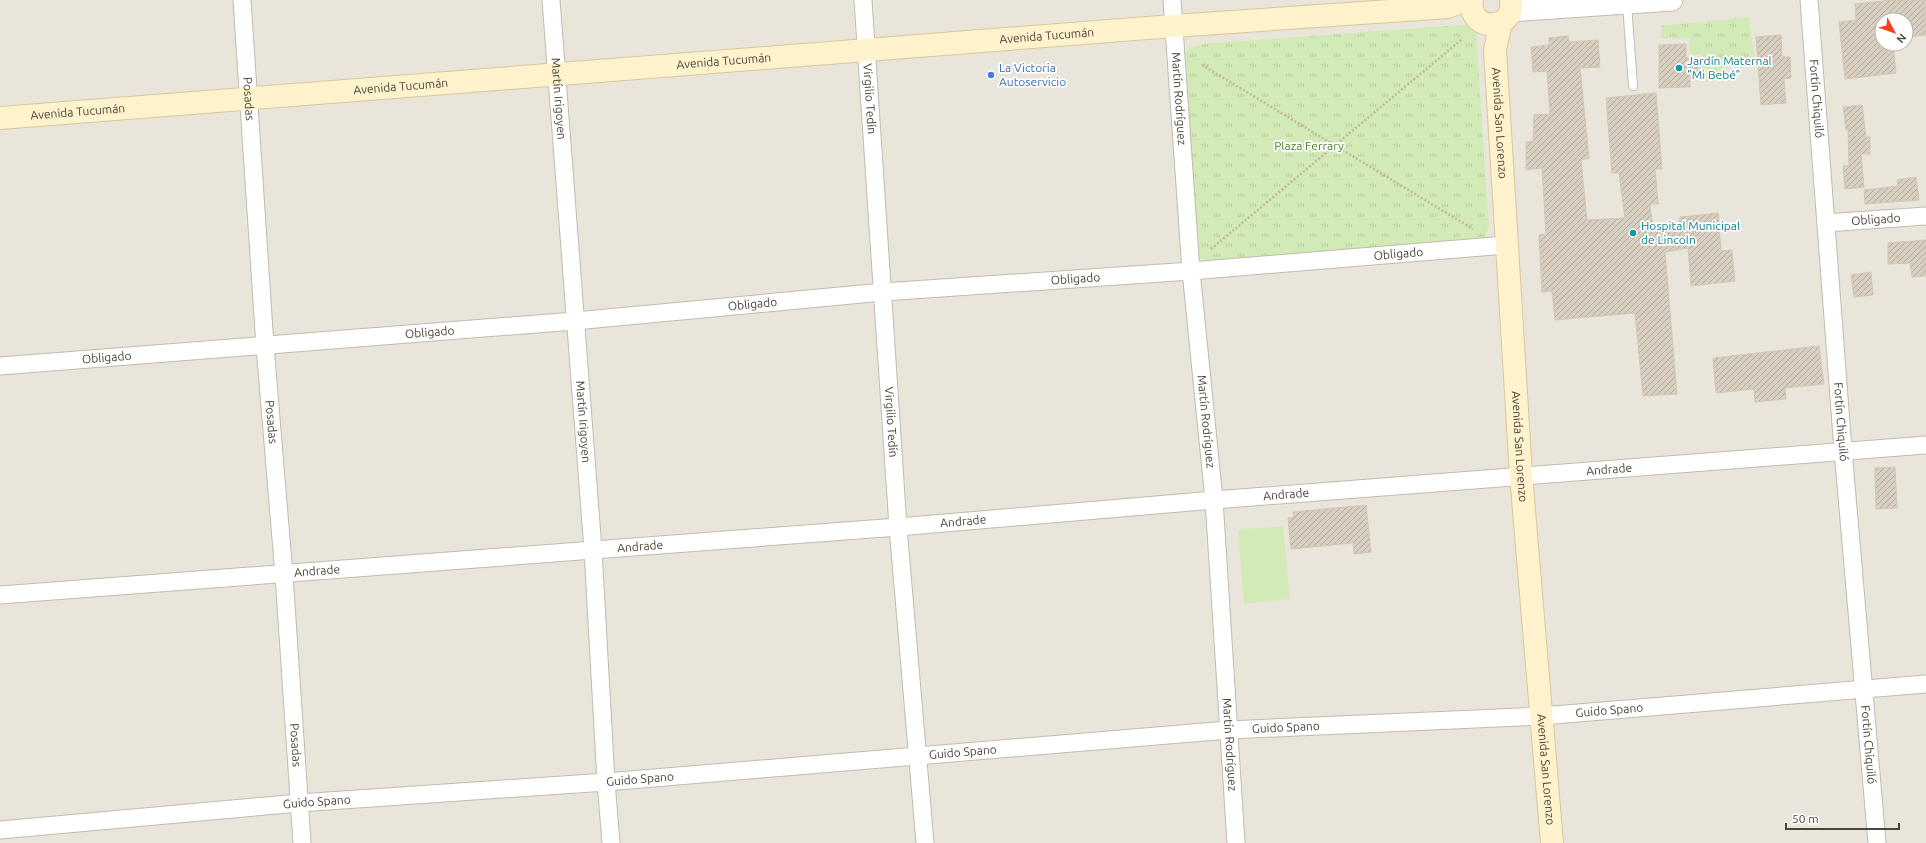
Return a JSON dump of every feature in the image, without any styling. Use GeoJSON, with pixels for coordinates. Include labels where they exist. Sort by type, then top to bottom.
{"type":"FeatureCollection","features":[{"type":"Feature","properties":{"kind":"main road","name":"Avenida Tucumán"},"geometry":{"type":"LineString","coordinates":[[0,118],[1173,26],[1483,10]]}},
{"type":"Feature","properties":{"kind":"main road","name":"Avenida San Lorenzo"},"geometry":{"type":"LineString","coordinates":[[1483,10],[1495,50],[1521,475],[1552,843]]}},
{"type":"Feature","properties":{"kind":"street","name":"Posadas"},"geometry":{"type":"LineString","coordinates":[[242,0],[250,98],[265,346],[284,575],[302,843]]}},
{"type":"Feature","properties":{"kind":"street","name":"Martín Irigoyen"},"geometry":{"type":"LineString","coordinates":[[551,0],[593,550],[606,782],[612,843]]}},
{"type":"Feature","properties":{"kind":"street","name":"Virgilio Tedín"},"geometry":{"type":"LineString","coordinates":[[863,0],[868,50],[898,527],[926,843]]}},
{"type":"Feature","properties":{"kind":"street","name":"Martín Rodríguez"},"geometry":{"type":"LineString","coordinates":[[1172,0],[1191,271],[1214,500],[1236,843]]}},
{"type":"Feature","properties":{"kind":"street"},"geometry":{"type":"LineString","coordinates":[[1483,10],[1672,0]]}},
{"type":"Feature","properties":{"kind":"street","name":"Fortín Chiquiló"},"geometry":{"type":"LineString","coordinates":[[1809,0],[1843,450],[1877,843]]}},
{"type":"Feature","properties":{"kind":"street","name":"Obligado"},"geometry":{"type":"LineString","coordinates":[[1826,223],[1926,216]]}},
{"type":"Feature","properties":{"kind":"street","name":"Obligado"},"geometry":{"type":"LineString","coordinates":[[0,366],[265,346],[883,292],[1191,271],[1506,245]]}},
{"type":"Feature","properties":{"kind":"street","name":"Andrade"},"geometry":{"type":"LineString","coordinates":[[0,595],[284,575],[898,527],[1521,475],[1926,444]]}},
{"type":"Feature","properties":{"kind":"street","name":"Guido Spano"},"geometry":{"type":"LineString","coordinates":[[0,830],[299,803],[606,782],[1228,730],[1542,716],[1926,684]]}},
{"type":"Feature","properties":{"kind":"lane"},"geometry":{"type":"LineString","coordinates":[[1626,3],[1633,86]]}},
{"type":"Feature","properties":{"kind":"path"},"geometry":{"type":"LineString","coordinates":[[1211,249],[1461,40]]}},
{"type":"Feature","properties":{"kind":"path"},"geometry":{"type":"LineString","coordinates":[[1202,65],[1473,229]]}},
{"type":"Feature","properties":{"kind":"shaded area"},"geometry":{"type":"Polygon","coordinates":[[[0,0],[1926,0],[1926,843],[0,843],[0,0]]]}},
{"type":"Feature","properties":{"kind":"green space","name":"Jardín Maternal \"Mi Bebé\""},"geometry":{"type":"Polygon","coordinates":[[[1749,17],[1755,62],[1727,64],[1727,78],[1703,82],[1701,54],[1690,54],[1689,38],[1661,39],[1661,26],[1749,17]]]}},
{"type":"Feature","properties":{"kind":"green space","name":"Plaza Ferrary"},"geometry":{"type":"Polygon","coordinates":[[[1461,25],[1473,28],[1476,33],[1489,226],[1485,237],[1480,240],[1208,262],[1198,255],[1183,57],[1190,49],[1204,44],[1461,25]]]}},
{"type":"Feature","properties":{"kind":"green space"},"geometry":{"type":"Polygon","coordinates":[[[1283,526],[1290,599],[1244,604],[1238,530],[1283,526]]]}},
{"type":"Feature","properties":{"kind":"building"},"geometry":{"type":"Polygon","coordinates":[[[1892,0],[1925,0],[1926,35],[1914,36],[1914,12],[1874,12],[1874,52],[1894,52],[1896,73],[1845,79],[1839,22],[1856,20],[1855,4],[1892,0]]]}},
{"type":"Feature","properties":{"kind":"building"},"geometry":{"type":"Polygon","coordinates":[[[1781,35],[1782,57],[1790,57],[1791,78],[1784,79],[1786,103],[1761,105],[1756,37],[1781,35]]]}},
{"type":"Feature","properties":{"kind":"building","name":"Hospital Municipal de Lincoln"},"geometry":{"type":"Polygon","coordinates":[[[1568,36],[1569,42],[1598,40],[1600,67],[1580,68],[1589,158],[1581,160],[1587,220],[1625,218],[1619,173],[1612,173],[1606,98],[1656,93],[1662,169],[1655,169],[1658,204],[1650,204],[1653,229],[1679,226],[1680,217],[1718,213],[1721,251],[1732,250],[1735,281],[1691,286],[1688,248],[1665,252],[1677,394],[1643,396],[1635,313],[1555,320],[1552,291],[1542,292],[1539,235],[1546,234],[1542,168],[1526,170],[1526,142],[1533,141],[1534,115],[1550,114],[1547,71],[1533,72],[1531,47],[1549,45],[1549,38],[1568,36]]]}},
{"type":"Feature","properties":{"kind":"building","name":"Jardín Maternal \"Mi Bebé\""},"geometry":{"type":"Polygon","coordinates":[[[1686,44],[1686,58],[1699,58],[1699,77],[1690,77],[1690,87],[1659,88],[1659,45],[1686,44]]]}},
{"type":"Feature","properties":{"kind":"building"},"geometry":{"type":"Polygon","coordinates":[[[1862,105],[1866,137],[1870,137],[1870,154],[1861,154],[1864,187],[1845,189],[1843,166],[1849,165],[1848,129],[1846,130],[1843,107],[1862,105]]]}},
{"type":"Feature","properties":{"kind":"building"},"geometry":{"type":"Polygon","coordinates":[[[1916,177],[1919,200],[1865,204],[1864,190],[1898,186],[1897,180],[1916,177]]]}},
{"type":"Feature","properties":{"kind":"building"},"geometry":{"type":"Polygon","coordinates":[[[1926,240],[1926,276],[1912,277],[1910,263],[1888,264],[1888,243],[1926,240]]]}},
{"type":"Feature","properties":{"kind":"building"},"geometry":{"type":"Polygon","coordinates":[[[1871,272],[1873,295],[1854,297],[1851,275],[1871,272]]]}},
{"type":"Feature","properties":{"kind":"building"},"geometry":{"type":"Polygon","coordinates":[[[1819,346],[1824,384],[1785,388],[1786,399],[1755,402],[1754,389],[1716,393],[1713,358],[1819,346]]]}},
{"type":"Feature","properties":{"kind":"building"},"geometry":{"type":"Polygon","coordinates":[[[1895,467],[1897,508],[1876,509],[1875,468],[1895,467]]]}},
{"type":"Feature","properties":{"kind":"building"},"geometry":{"type":"Polygon","coordinates":[[[1366,505],[1371,552],[1354,554],[1353,543],[1291,549],[1288,518],[1294,517],[1293,512],[1366,505]]]}},
{"type":"Feature","properties":{"kind":"place","name":"Jardín Maternal \"Mi Bebé\""},"geometry":{"type":"Point","coordinates":[1679,68]}},
{"type":"Feature","properties":{"kind":"place","name":"La Victoria Autoservicio"},"geometry":{"type":"Point","coordinates":[991,75]}},
{"type":"Feature","properties":{"kind":"place","name":"Hospital Municipal de Lincoln"},"geometry":{"type":"Point","coordinates":[1633,233]}}]}
